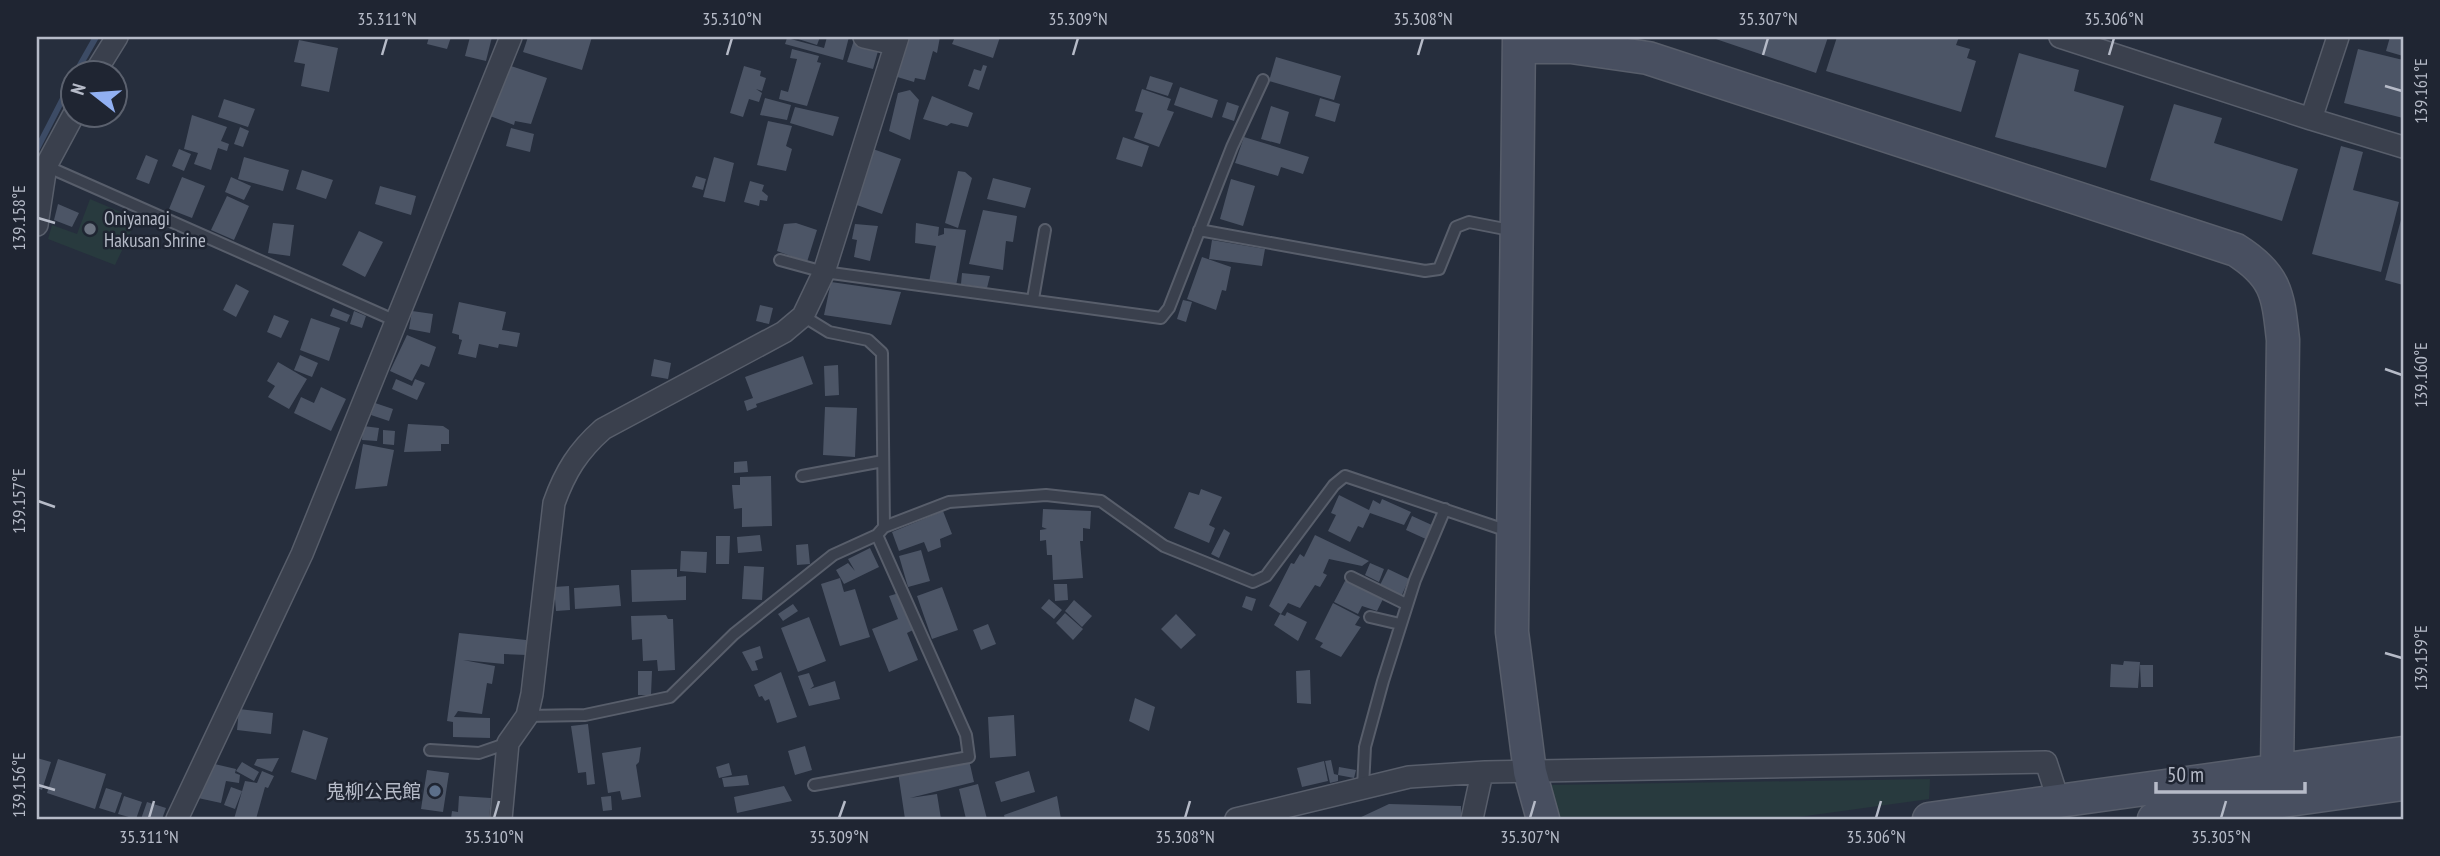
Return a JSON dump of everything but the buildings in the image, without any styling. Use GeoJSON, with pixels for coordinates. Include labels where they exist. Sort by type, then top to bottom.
{"type":"FeatureCollection","features":[{"type":"Feature","properties":{"kind":"street"},"geometry":{"type":"LineString","coordinates":[[103,60],[117,37]]}},
{"type":"Feature","properties":{"kind":"street"},"geometry":{"type":"LineString","coordinates":[[177,819],[302,554],[511,37]]}},
{"type":"Feature","properties":{"kind":"street"},"geometry":{"type":"LineString","coordinates":[[500,819],[508,743],[527,716],[532,694],[554,503],[564,476],[580,449],[603,429],[784,332],[803,316],[824,272],[896,41],[864,37]]}},
{"type":"Feature","properties":{"kind":"street"},"geometry":{"type":"LineString","coordinates":[[2060,37],[2403,147]]}},
{"type":"Feature","properties":{"kind":"street"},"geometry":{"type":"LineString","coordinates":[[2311,119],[2338,37]]}},
{"type":"Feature","properties":{"kind":"street"},"geometry":{"type":"LineString","coordinates":[[1543,819],[1530,772],[1512,632],[1520,232],[1519,42],[1648,58],[2236,250],[2256,263],[2275,289],[2283,341],[2277,798]]}},
{"type":"Feature","properties":{"kind":"street"},"geometry":{"type":"LineString","coordinates":[[37,225],[46,166],[65,130]]}},
{"type":"Feature","properties":{"kind":"street"},"geometry":{"type":"LineString","coordinates":[[1929,819],[2059,802],[2277,798],[2403,752]]}},
{"type":"Feature","properties":{"kind":"street"},"geometry":{"type":"LineString","coordinates":[[1236,819],[1409,777],[1530,772],[2046,762],[2059,802]]}},
{"type":"Feature","properties":{"kind":"street"},"geometry":{"type":"LineString","coordinates":[[1472,819],[1482,773]]}},
{"type":"Feature","properties":{"kind":"street"},"geometry":{"type":"LineString","coordinates":[[2154,819],[2277,798],[2403,784]]}},
{"type":"Feature","properties":{"kind":"lane"},"geometry":{"type":"LineString","coordinates":[[780,260],[824,272],[1161,318],[1169,308],[1263,80]]}},
{"type":"Feature","properties":{"kind":"lane"},"geometry":{"type":"LineString","coordinates":[[46,166],[396,321]]}},
{"type":"Feature","properties":{"kind":"lane"},"geometry":{"type":"LineString","coordinates":[[1199,230],[1425,271],[1438,269],[1456,227],[1469,222],[1520,232]]}},
{"type":"Feature","properties":{"kind":"lane"},"geometry":{"type":"LineString","coordinates":[[1032,299],[1045,230]]}},
{"type":"Feature","properties":{"kind":"lane"},"geometry":{"type":"LineString","coordinates":[[803,316],[829,332],[868,340],[882,353],[881,531],[967,735],[969,757],[814,785]]}},
{"type":"Feature","properties":{"kind":"lane"},"geometry":{"type":"LineString","coordinates":[[802,476],[883,461]]}},
{"type":"Feature","properties":{"kind":"lane"},"geometry":{"type":"LineString","coordinates":[[527,716],[585,715],[670,697],[734,634],[833,555],[949,502],[1046,495],[1101,501],[1164,546],[1254,582],[1266,576],[1334,485],[1345,476],[1512,533]]}},
{"type":"Feature","properties":{"kind":"lane"},"geometry":{"type":"LineString","coordinates":[[1363,787],[1365,747],[1400,624],[1445,509]]}},
{"type":"Feature","properties":{"kind":"lane"},"geometry":{"type":"LineString","coordinates":[[1351,577],[1406,604]]}},
{"type":"Feature","properties":{"kind":"lane"},"geometry":{"type":"LineString","coordinates":[[1370,617],[1400,624]]}},
{"type":"Feature","properties":{"kind":"lane"},"geometry":{"type":"LineString","coordinates":[[430,750],[479,753],[508,743]]}},
{"type":"Feature","properties":{"kind":"shaded area"},"geometry":{"type":"Polygon","coordinates":[[[90,199],[137,219],[115,265],[48,239],[52,225],[77,234],[90,199]]]}},
{"type":"Feature","properties":{"kind":"shaded area"},"geometry":{"type":"Polygon","coordinates":[[[1930,779],[1929,799],[1784,819],[1555,819],[1548,785],[1930,779]]]}},
{"type":"Feature","properties":{"kind":"waterway"},"geometry":{"type":"LineString","coordinates":[[83,60],[96,37]]}},
{"type":"Feature","properties":{"kind":"waterway"},"geometry":{"type":"LineString","coordinates":[[37,149],[60,104]]}},
{"type":"Feature","properties":{"kind":"place","name":"Oniyanagi Hakusan Shrine"},"geometry":{"type":"Point","coordinates":[90,229]}},
{"type":"Feature","properties":{"kind":"place","name":"鬼柳公民館"},"geometry":{"type":"Point","coordinates":[435,791]}}]}
